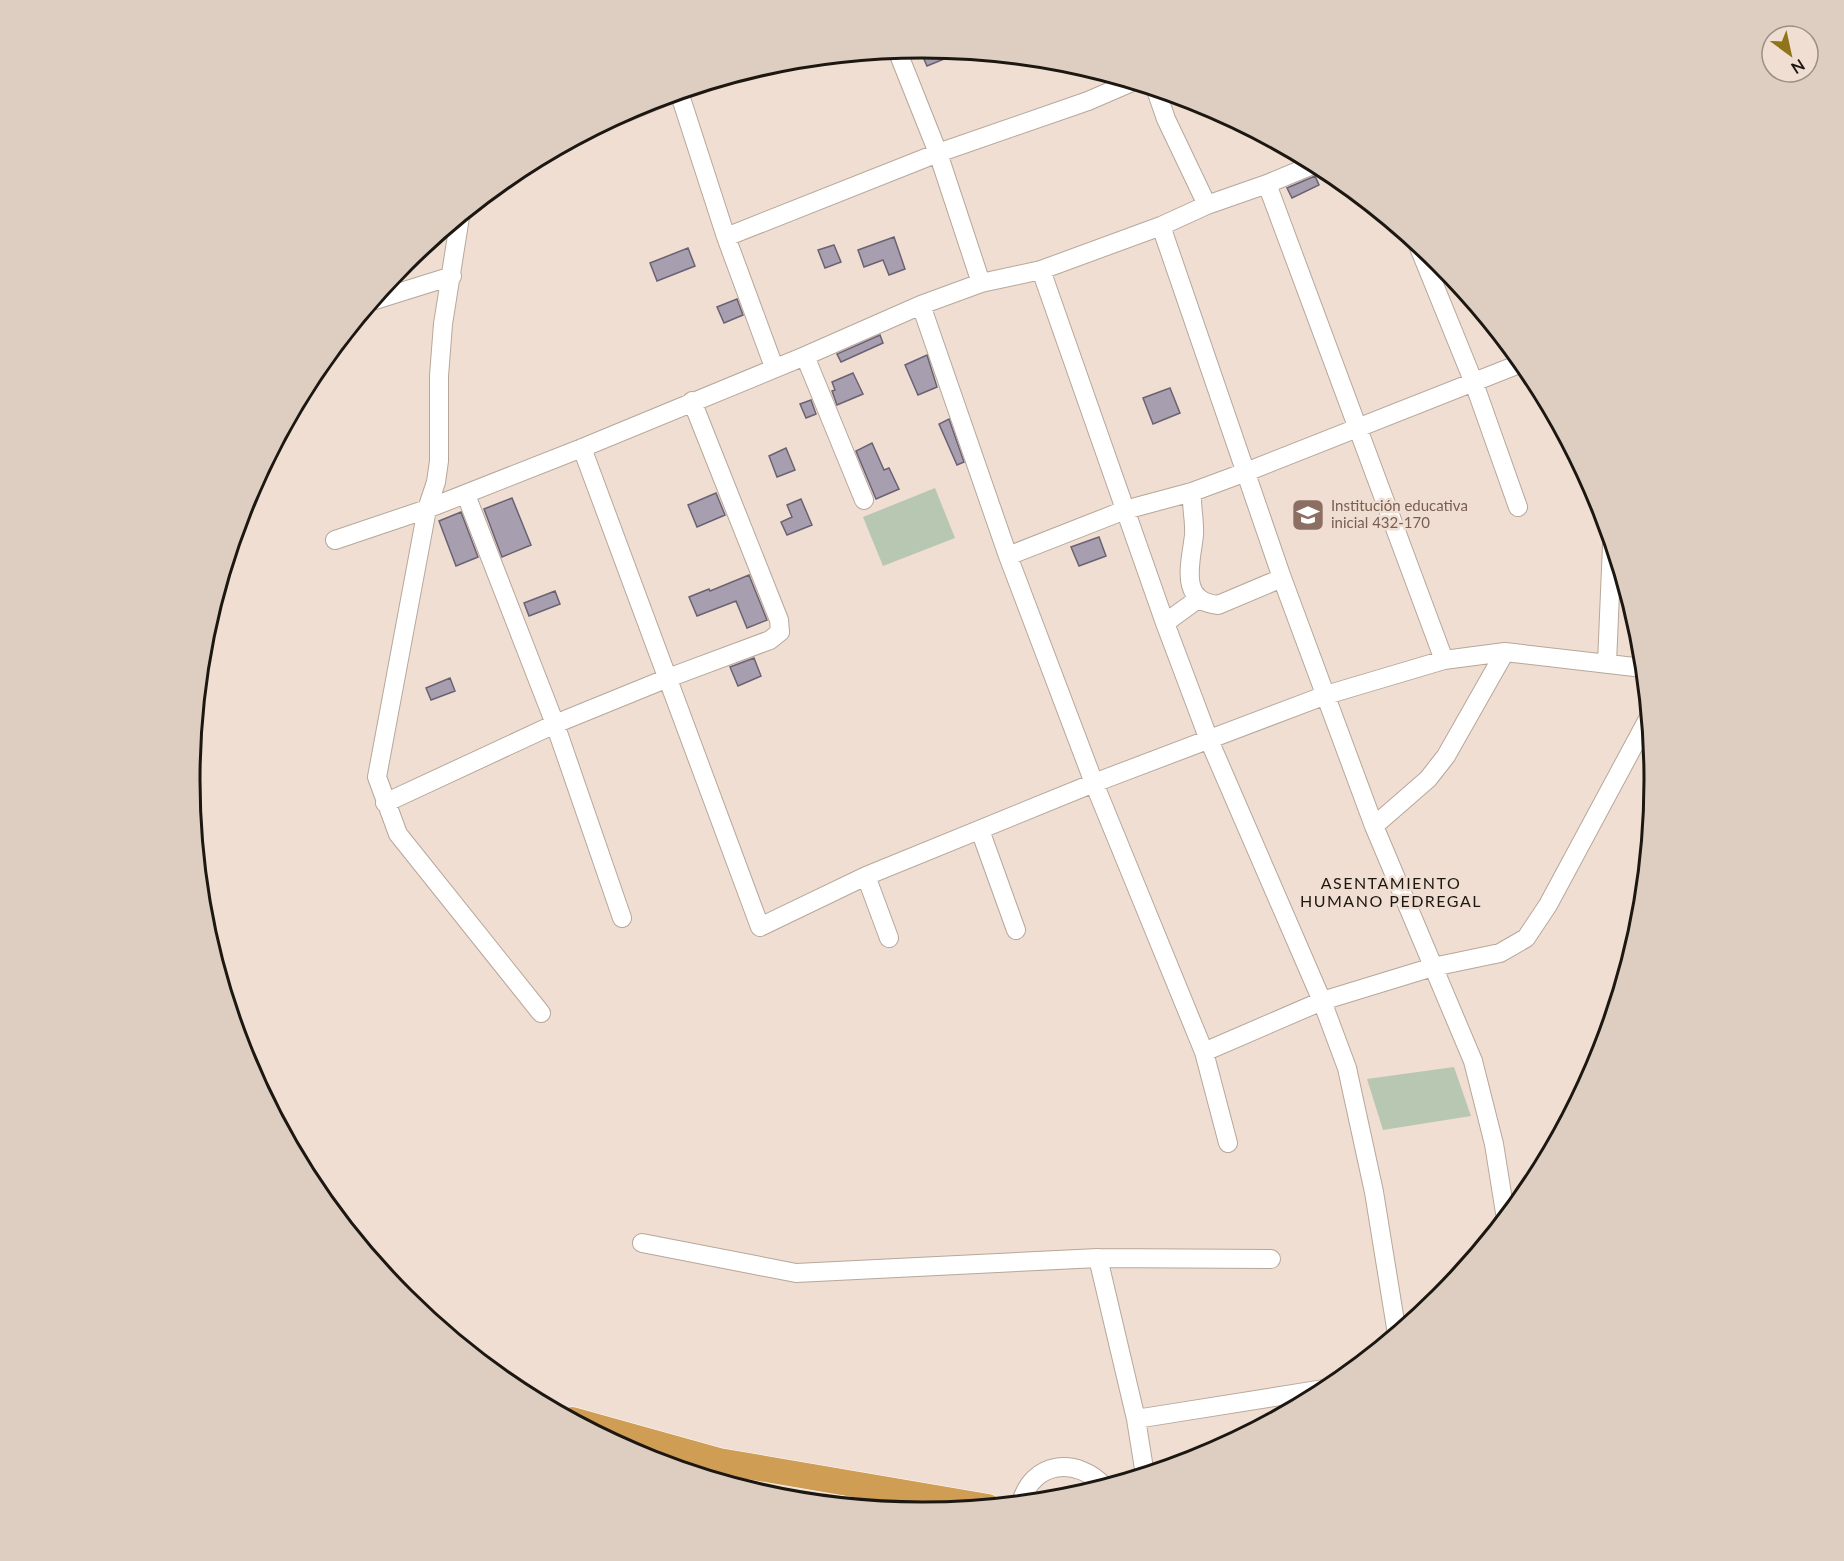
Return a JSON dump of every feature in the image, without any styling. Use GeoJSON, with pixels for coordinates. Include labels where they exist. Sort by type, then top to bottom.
{"type":"FeatureCollection","features":[{"type":"Feature","properties":{"kind":"highway"},"geometry":{"type":"LineString","coordinates":[[624,1438],[718,1470],[953,1501]]}},
{"type":"Feature","properties":{"kind":"street"},"geometry":{"type":"LineString","coordinates":[[901,59],[938,153],[981,283]]}},
{"type":"Feature","properties":{"kind":"street"},"geometry":{"type":"LineString","coordinates":[[726,237],[938,153],[1088,101],[1121,87]]}},
{"type":"Feature","properties":{"kind":"street"},"geometry":{"type":"LineString","coordinates":[[1159,99],[1171,130],[1207,205]]}},
{"type":"Feature","properties":{"kind":"street"},"geometry":{"type":"LineString","coordinates":[[682,100],[726,237],[774,367]]}},
{"type":"Feature","properties":{"kind":"street"},"geometry":{"type":"LineString","coordinates":[[335,540],[466,495],[805,356],[921,305],[981,283],[1041,270],[1161,226],[1207,205],[1304,168]]}},
{"type":"Feature","properties":{"kind":"street"},"geometry":{"type":"LineString","coordinates":[[1267,184],[1444,660]]}},
{"type":"Feature","properties":{"kind":"street"},"geometry":{"type":"LineString","coordinates":[[1161,226],[1282,578],[1374,826],[1473,1061],[1494,1144],[1504,1207]]}},
{"type":"Feature","properties":{"kind":"street"},"geometry":{"type":"LineString","coordinates":[[459,228],[443,324],[439,376],[439,461],[436,482],[427,509],[377,777],[398,834],[541,1013]]}},
{"type":"Feature","properties":{"kind":"street"},"geometry":{"type":"LineString","coordinates":[[1425,263],[1474,383],[1518,507]]}},
{"type":"Feature","properties":{"kind":"street"},"geometry":{"type":"LineString","coordinates":[[1041,270],[1165,623],[1209,740],[1322,1001],[1347,1068],[1374,1192],[1396,1325]]}},
{"type":"Feature","properties":{"kind":"street"},"geometry":{"type":"LineString","coordinates":[[386,297],[452,276]]}},
{"type":"Feature","properties":{"kind":"street"},"geometry":{"type":"LineString","coordinates":[[921,305],[1008,556],[1094,783],[1204,1052],[1228,1143]]}},
{"type":"Feature","properties":{"kind":"street"},"geometry":{"type":"LineString","coordinates":[[805,356],[864,500]]}},
{"type":"Feature","properties":{"kind":"street"},"geometry":{"type":"LineString","coordinates":[[1008,556],[1125,510],[1192,492],[1246,472],[1513,367]]}},
{"type":"Feature","properties":{"kind":"street"},"geometry":{"type":"LineString","coordinates":[[385,803],[555,724],[770,640],[780,632],[779,620],[692,401]]}},
{"type":"Feature","properties":{"kind":"street"},"geometry":{"type":"LineString","coordinates":[[582,448],[759,927],[866,876],[1094,783],[1326,695],[1444,660],[1505,652],[1635,667]]}},
{"type":"Feature","properties":{"kind":"street"},"geometry":{"type":"LineString","coordinates":[[1192,492],[1194,533],[1189,570],[1191,586],[1198,599],[1207,604],[1218,605],[1282,578]]}},
{"type":"Feature","properties":{"kind":"street"},"geometry":{"type":"LineString","coordinates":[[466,495],[555,724],[622,918]]}},
{"type":"Feature","properties":{"kind":"street"},"geometry":{"type":"LineString","coordinates":[[1607,663],[1611,566]]}},
{"type":"Feature","properties":{"kind":"street"},"geometry":{"type":"LineString","coordinates":[[1165,623],[1198,599]]}},
{"type":"Feature","properties":{"kind":"street"},"geometry":{"type":"LineString","coordinates":[[1374,826],[1428,779],[1446,756],[1505,652]]}},
{"type":"Feature","properties":{"kind":"street"},"geometry":{"type":"LineString","coordinates":[[1204,1052],[1322,1001],[1433,967],[1500,953],[1526,938],[1548,905],[1642,731]]}},
{"type":"Feature","properties":{"kind":"street"},"geometry":{"type":"LineString","coordinates":[[980,830],[1016,930]]}},
{"type":"Feature","properties":{"kind":"street"},"geometry":{"type":"LineString","coordinates":[[866,876],[889,938]]}},
{"type":"Feature","properties":{"kind":"street"},"geometry":{"type":"LineString","coordinates":[[642,1243],[796,1273],[1098,1258],[1271,1259]]}},
{"type":"Feature","properties":{"kind":"street"},"geometry":{"type":"LineString","coordinates":[[1098,1258],[1136,1419],[1144,1467]]}},
{"type":"Feature","properties":{"kind":"street"},"geometry":{"type":"LineString","coordinates":[[1136,1419],[1306,1392]]}},
{"type":"Feature","properties":{"kind":"street"},"geometry":{"type":"LineString","coordinates":[[1023,1495],[1036,1475],[1055,1466],[1077,1470],[1099,1480]]}},
{"type":"Feature","properties":{"kind":"green space"},"geometry":{"type":"Polygon","coordinates":[[[935,488],[955,538],[883,566],[863,517],[935,488]]]}},
{"type":"Feature","properties":{"kind":"green space"},"geometry":{"type":"Polygon","coordinates":[[[1454,1067],[1471,1116],[1383,1130],[1367,1079],[1454,1067]]]}},
{"type":"Feature","properties":{"kind":"building"},"geometry":{"type":"Polygon","coordinates":[[[923,58],[944,59],[927,66],[923,58]]]}},
{"type":"Feature","properties":{"kind":"building"},"geometry":{"type":"Polygon","coordinates":[[[1315,176],[1319,185],[1292,198],[1287,188],[1315,176]]]}},
{"type":"Feature","properties":{"kind":"building"},"geometry":{"type":"Polygon","coordinates":[[[894,237],[905,269],[889,275],[883,260],[864,267],[858,250],[894,237]]]}},
{"type":"Feature","properties":{"kind":"building"},"geometry":{"type":"Polygon","coordinates":[[[834,245],[841,262],[825,268],[818,250],[834,245]]]}},
{"type":"Feature","properties":{"kind":"building"},"geometry":{"type":"Polygon","coordinates":[[[688,248],[695,266],[657,281],[650,263],[688,248]]]}},
{"type":"Feature","properties":{"kind":"building"},"geometry":{"type":"Polygon","coordinates":[[[737,299],[743,315],[724,323],[717,307],[737,299]]]}},
{"type":"Feature","properties":{"kind":"building"},"geometry":{"type":"Polygon","coordinates":[[[880,335],[883,343],[841,362],[837,354],[880,335]]]}},
{"type":"Feature","properties":{"kind":"building"},"geometry":{"type":"Polygon","coordinates":[[[927,355],[937,387],[918,395],[905,365],[927,355]]]}},
{"type":"Feature","properties":{"kind":"building"},"geometry":{"type":"Polygon","coordinates":[[[853,373],[863,394],[837,405],[832,391],[835,390],[832,382],[853,373]]]}},
{"type":"Feature","properties":{"kind":"building"},"geometry":{"type":"Polygon","coordinates":[[[1170,388],[1180,413],[1153,424],[1143,398],[1170,388]]]}},
{"type":"Feature","properties":{"kind":"building"},"geometry":{"type":"Polygon","coordinates":[[[811,400],[816,414],[806,418],[800,404],[811,400]]]}},
{"type":"Feature","properties":{"kind":"building"},"geometry":{"type":"Polygon","coordinates":[[[949,419],[964,462],[957,465],[939,424],[949,419]]]}},
{"type":"Feature","properties":{"kind":"building"},"geometry":{"type":"Polygon","coordinates":[[[872,443],[884,470],[889,468],[899,489],[876,499],[856,451],[872,443]]]}},
{"type":"Feature","properties":{"kind":"building"},"geometry":{"type":"Polygon","coordinates":[[[786,448],[795,470],[777,477],[769,456],[786,448]]]}},
{"type":"Feature","properties":{"kind":"building"},"geometry":{"type":"Polygon","coordinates":[[[716,493],[725,515],[697,527],[688,505],[716,493]]]}},
{"type":"Feature","properties":{"kind":"building"},"geometry":{"type":"Polygon","coordinates":[[[512,498],[531,545],[502,557],[484,509],[512,498]]]}},
{"type":"Feature","properties":{"kind":"building"},"geometry":{"type":"Polygon","coordinates":[[[801,499],[812,525],[787,535],[781,522],[792,517],[787,505],[801,499]]]}},
{"type":"Feature","properties":{"kind":"building"},"geometry":{"type":"Polygon","coordinates":[[[461,512],[478,557],[456,566],[439,521],[461,512]]]}},
{"type":"Feature","properties":{"kind":"building"},"geometry":{"type":"Polygon","coordinates":[[[1099,537],[1106,556],[1079,566],[1071,547],[1099,537]]]}},
{"type":"Feature","properties":{"kind":"building"},"geometry":{"type":"Polygon","coordinates":[[[749,575],[767,620],[747,628],[736,601],[697,616],[689,597],[749,575]]]}},
{"type":"Feature","properties":{"kind":"building"},"geometry":{"type":"Polygon","coordinates":[[[555,591],[560,604],[529,616],[524,603],[555,591]]]}},
{"type":"Feature","properties":{"kind":"building"},"geometry":{"type":"Polygon","coordinates":[[[754,658],[761,676],[738,686],[730,667],[754,658]]]}},
{"type":"Feature","properties":{"kind":"building"},"geometry":{"type":"Polygon","coordinates":[[[450,678],[455,691],[431,700],[426,688],[450,678]]]}},
{"type":"Feature","properties":{"kind":"place","name":"Institución educativa inicial 432-170"},"geometry":{"type":"Point","coordinates":[1308,515]}},
{"type":"Feature","properties":{"kind":"district","name":"ASENTAMIENTO HUMANO PEDREGAL"},"geometry":{"type":"Point","coordinates":[1391,892]}}]}
